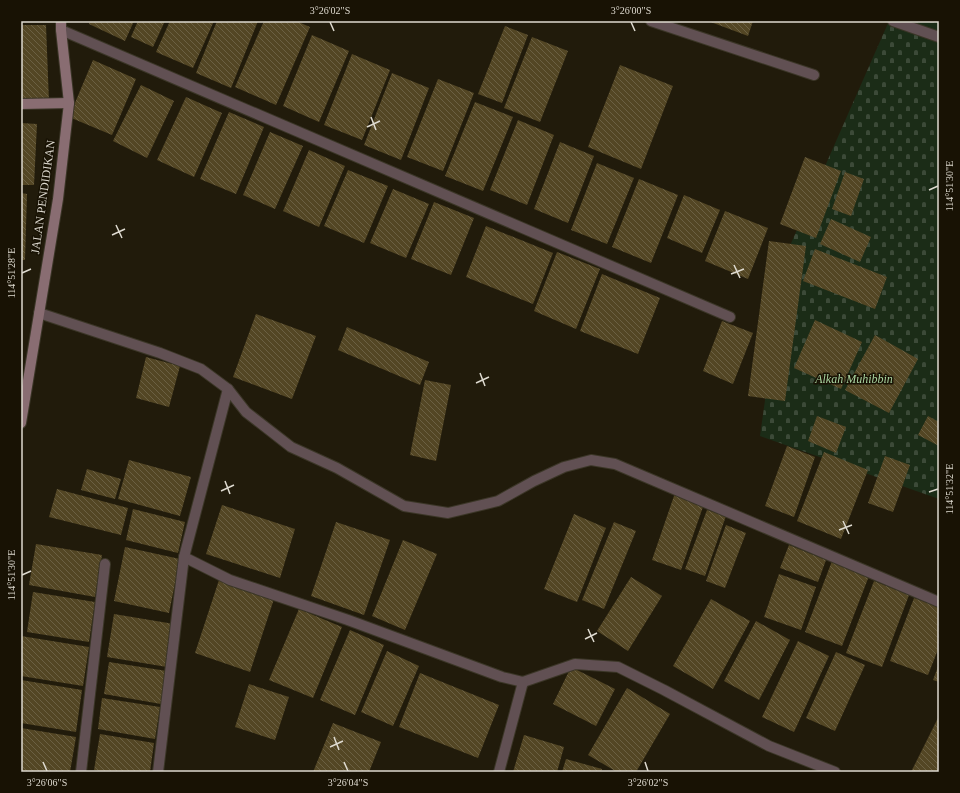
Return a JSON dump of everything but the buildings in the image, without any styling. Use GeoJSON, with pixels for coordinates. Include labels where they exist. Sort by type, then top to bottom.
{"type":"FeatureCollection","features":[{"type":"Feature","properties":{"kind":"street"},"geometry":{"type":"LineString","coordinates":[[652,21],[814,75]]}},
{"type":"Feature","properties":{"kind":"street"},"geometry":{"type":"LineString","coordinates":[[893,21],[939,37]]}},
{"type":"Feature","properties":{"kind":"street"},"geometry":{"type":"LineString","coordinates":[[61,25],[730,317]]}},
{"type":"Feature","properties":{"kind":"street","name":"JALAN PENDIDIKAN"},"geometry":{"type":"LineString","coordinates":[[21,423],[58,199],[69,103],[61,25]]}},
{"type":"Feature","properties":{"kind":"street"},"geometry":{"type":"LineString","coordinates":[[21,104],[69,103]]}},
{"type":"Feature","properties":{"kind":"street"},"geometry":{"type":"LineString","coordinates":[[39,313],[160,353],[200,369],[228,389],[246,412],[291,447],[337,468],[404,506],[448,513],[498,501],[534,481],[564,467],[591,460],[615,464],[939,602]]}},
{"type":"Feature","properties":{"kind":"street"},"geometry":{"type":"LineString","coordinates":[[158,772],[184,557],[228,389]]}},
{"type":"Feature","properties":{"kind":"street"},"geometry":{"type":"LineString","coordinates":[[184,557],[230,580],[348,620],[502,677],[522,682],[575,664],[618,667],[769,746],[835,772]]}},
{"type":"Feature","properties":{"kind":"street"},"geometry":{"type":"LineString","coordinates":[[81,772],[105,564]]}},
{"type":"Feature","properties":{"kind":"street"},"geometry":{"type":"LineString","coordinates":[[499,772],[522,682]]}},
{"type":"Feature","properties":{"kind":"green space","name":"Alkah Muhibbin"},"geometry":{"type":"Polygon","coordinates":[[[889,21],[939,21],[939,499],[760,436],[785,257],[889,21]]]}}]}
